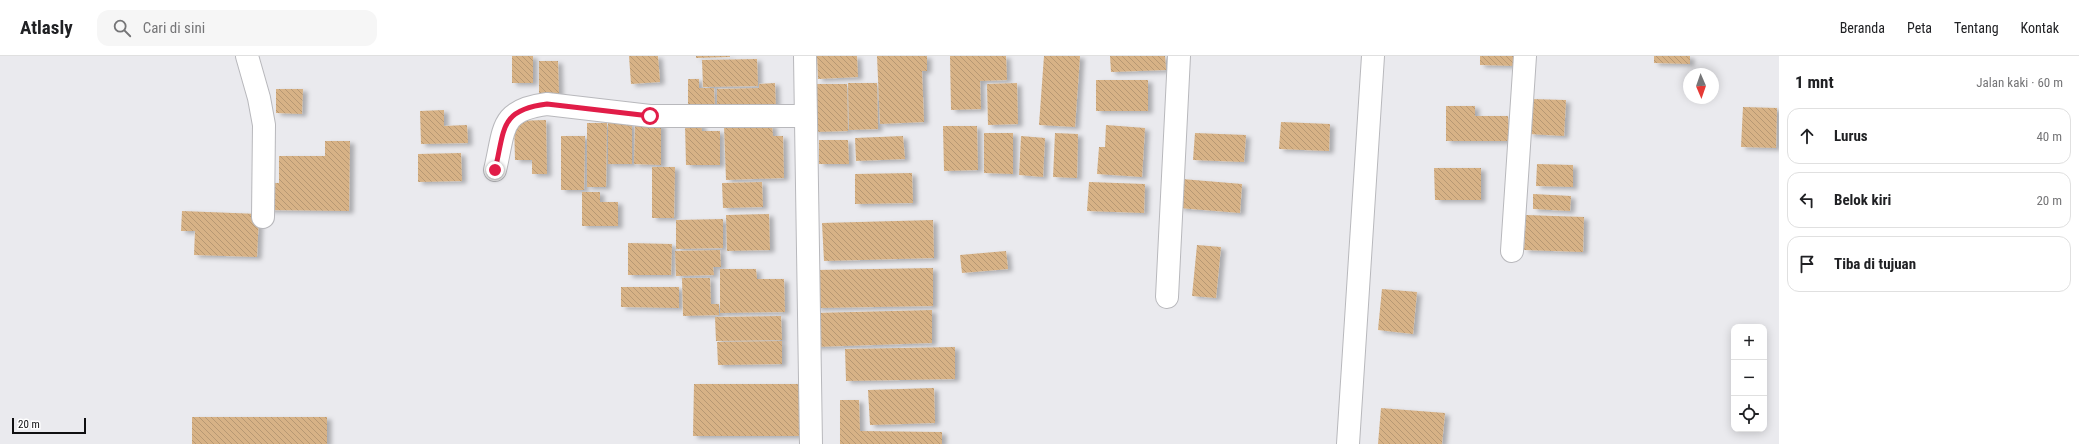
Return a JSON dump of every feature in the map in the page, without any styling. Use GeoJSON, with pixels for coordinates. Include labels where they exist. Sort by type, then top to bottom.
{"type":"FeatureCollection","features":[{"type":"Feature","properties":{"kind":"street"},"geometry":{"type":"LineString","coordinates":[[247,56],[259,98],[264,125],[263,217]]}},
{"type":"Feature","properties":{"kind":"street"},"geometry":{"type":"LineString","coordinates":[[805,56],[804,116],[811,444]]}},
{"type":"Feature","properties":{"kind":"street"},"geometry":{"type":"LineString","coordinates":[[1167,297],[1179,56]]}},
{"type":"Feature","properties":{"kind":"street"},"geometry":{"type":"LineString","coordinates":[[1348,444],[1374,56]]}},
{"type":"Feature","properties":{"kind":"street"},"geometry":{"type":"LineString","coordinates":[[1512,251],[1525,56]]}},
{"type":"Feature","properties":{"kind":"street"},"geometry":{"type":"LineString","coordinates":[[495,170],[506,122],[518,111],[532,106],[547,104],[677,117],[804,116]]}},
{"type":"Feature","properties":{"kind":"building"},"geometry":{"type":"Polygon","coordinates":[[[512,56],[533,56],[533,83],[512,83],[512,56]]]}},
{"type":"Feature","properties":{"kind":"building"},"geometry":{"type":"Polygon","coordinates":[[[629,56],[658,56],[660,82],[631,84],[629,56]]]}},
{"type":"Feature","properties":{"kind":"building"},"geometry":{"type":"Polygon","coordinates":[[[696,56],[730,56],[730,57],[696,58],[696,56]]]}},
{"type":"Feature","properties":{"kind":"building"},"geometry":{"type":"Polygon","coordinates":[[[817,56],[857,56],[858,77],[818,79],[817,56]]]}},
{"type":"Feature","properties":{"kind":"building"},"geometry":{"type":"Polygon","coordinates":[[[877,56],[927,56],[927,71],[922,71],[924,122],[880,124],[877,56]]]}},
{"type":"Feature","properties":{"kind":"building"},"geometry":{"type":"Polygon","coordinates":[[[950,56],[1006,56],[1007,80],[980,81],[981,109],[951,110],[950,56]]]}},
{"type":"Feature","properties":{"kind":"building"},"geometry":{"type":"Polygon","coordinates":[[[1044,56],[1080,56],[1075,127],[1039,125],[1044,56]]]}},
{"type":"Feature","properties":{"kind":"building"},"geometry":{"type":"Polygon","coordinates":[[[1110,56],[1165,56],[1166,70],[1111,72],[1110,56]]]}},
{"type":"Feature","properties":{"kind":"building"},"geometry":{"type":"Polygon","coordinates":[[[1480,56],[1517,56],[1517,66],[1480,65],[1480,56]]]}},
{"type":"Feature","properties":{"kind":"building"},"geometry":{"type":"Polygon","coordinates":[[[1654,56],[1690,56],[1690,64],[1654,63],[1654,56]]]}},
{"type":"Feature","properties":{"kind":"building"},"geometry":{"type":"Polygon","coordinates":[[[757,59],[758,86],[703,87],[702,60],[757,59]]]}},
{"type":"Feature","properties":{"kind":"building"},"geometry":{"type":"Polygon","coordinates":[[[539,61],[558,61],[559,95],[539,95],[539,61]]]}},
{"type":"Feature","properties":{"kind":"building"},"geometry":{"type":"Polygon","coordinates":[[[688,79],[699,79],[699,88],[714,88],[715,110],[688,111],[688,79]]]}},
{"type":"Feature","properties":{"kind":"building"},"geometry":{"type":"Polygon","coordinates":[[[1096,80],[1148,80],[1148,111],[1096,111],[1096,80]]]}},
{"type":"Feature","properties":{"kind":"building"},"geometry":{"type":"Polygon","coordinates":[[[775,83],[776,112],[717,114],[717,89],[759,88],[759,84],[775,83]]]}},
{"type":"Feature","properties":{"kind":"building"},"geometry":{"type":"Polygon","coordinates":[[[848,83],[877,83],[878,129],[849,130],[848,83]]]}},
{"type":"Feature","properties":{"kind":"building"},"geometry":{"type":"Polygon","coordinates":[[[1017,83],[1018,124],[988,125],[987,84],[1017,83]]]}},
{"type":"Feature","properties":{"kind":"building"},"geometry":{"type":"Polygon","coordinates":[[[813,84],[847,84],[848,131],[814,132],[813,84]]]}},
{"type":"Feature","properties":{"kind":"building"},"geometry":{"type":"Polygon","coordinates":[[[276,89],[303,89],[302,114],[276,113],[276,89]]]}},
{"type":"Feature","properties":{"kind":"building"},"geometry":{"type":"Polygon","coordinates":[[[1531,99],[1566,100],[1564,136],[1529,134],[1531,99]]]}},
{"type":"Feature","properties":{"kind":"building"},"geometry":{"type":"Polygon","coordinates":[[[1446,106],[1475,106],[1475,116],[1508,116],[1509,141],[1446,141],[1446,106]]]}},
{"type":"Feature","properties":{"kind":"building"},"geometry":{"type":"Polygon","coordinates":[[[1743,107],[1777,108],[1776,148],[1741,147],[1743,107]]]}},
{"type":"Feature","properties":{"kind":"building"},"geometry":{"type":"Polygon","coordinates":[[[444,110],[444,126],[467,125],[468,143],[421,144],[420,111],[444,110]]]}},
{"type":"Feature","properties":{"kind":"building"},"geometry":{"type":"Polygon","coordinates":[[[546,120],[547,174],[532,174],[532,160],[515,160],[514,121],[546,120]]]}},
{"type":"Feature","properties":{"kind":"building"},"geometry":{"type":"Polygon","coordinates":[[[1281,122],[1330,124],[1329,151],[1279,149],[1281,122]]]}},
{"type":"Feature","properties":{"kind":"building"},"geometry":{"type":"Polygon","coordinates":[[[587,123],[607,123],[606,187],[587,187],[587,123]]]}},
{"type":"Feature","properties":{"kind":"building"},"geometry":{"type":"Polygon","coordinates":[[[608,123],[632,123],[632,164],[608,164],[608,123]]]}},
{"type":"Feature","properties":{"kind":"building"},"geometry":{"type":"Polygon","coordinates":[[[701,123],[702,131],[720,131],[720,165],[686,165],[685,124],[701,123]]]}},
{"type":"Feature","properties":{"kind":"building"},"geometry":{"type":"Polygon","coordinates":[[[635,124],[661,124],[661,165],[634,164],[635,124]]]}},
{"type":"Feature","properties":{"kind":"building"},"geometry":{"type":"Polygon","coordinates":[[[772,124],[773,136],[783,136],[784,178],[726,180],[724,126],[772,124]]]}},
{"type":"Feature","properties":{"kind":"building"},"geometry":{"type":"Polygon","coordinates":[[[1106,125],[1145,128],[1142,177],[1097,174],[1099,147],[1105,147],[1106,125]]]}},
{"type":"Feature","properties":{"kind":"building"},"geometry":{"type":"Polygon","coordinates":[[[943,126],[977,126],[978,170],[944,171],[943,126]]]}},
{"type":"Feature","properties":{"kind":"building"},"geometry":{"type":"Polygon","coordinates":[[[984,133],[1013,133],[1013,174],[984,173],[984,133]]]}},
{"type":"Feature","properties":{"kind":"building"},"geometry":{"type":"Polygon","coordinates":[[[1055,133],[1078,134],[1077,178],[1053,177],[1055,133]]]}},
{"type":"Feature","properties":{"kind":"building"},"geometry":{"type":"Polygon","coordinates":[[[1195,133],[1246,135],[1244,162],[1193,160],[1195,133]]]}},
{"type":"Feature","properties":{"kind":"building"},"geometry":{"type":"Polygon","coordinates":[[[561,136],[585,136],[584,190],[561,190],[561,136]]]}},
{"type":"Feature","properties":{"kind":"building"},"geometry":{"type":"Polygon","coordinates":[[[903,136],[905,159],[856,161],[855,138],[903,136]]]}},
{"type":"Feature","properties":{"kind":"building"},"geometry":{"type":"Polygon","coordinates":[[[1021,136],[1045,138],[1043,177],[1019,175],[1021,136]]]}},
{"type":"Feature","properties":{"kind":"building"},"geometry":{"type":"Polygon","coordinates":[[[819,140],[848,140],[849,164],[819,164],[819,140]]]}},
{"type":"Feature","properties":{"kind":"building"},"geometry":{"type":"Polygon","coordinates":[[[325,141],[350,141],[349,211],[267,210],[267,183],[279,183],[279,156],[325,156],[325,141]]]}},
{"type":"Feature","properties":{"kind":"building"},"geometry":{"type":"Polygon","coordinates":[[[461,153],[462,181],[418,182],[418,154],[461,153]]]}},
{"type":"Feature","properties":{"kind":"building"},"geometry":{"type":"Polygon","coordinates":[[[1537,164],[1573,165],[1573,187],[1536,186],[1537,164]]]}},
{"type":"Feature","properties":{"kind":"building"},"geometry":{"type":"Polygon","coordinates":[[[652,167],[675,167],[674,218],[652,218],[652,167]]]}},
{"type":"Feature","properties":{"kind":"building"},"geometry":{"type":"Polygon","coordinates":[[[1434,168],[1481,168],[1481,200],[1435,200],[1434,168]]]}},
{"type":"Feature","properties":{"kind":"building"},"geometry":{"type":"Polygon","coordinates":[[[912,173],[913,203],[855,204],[855,174],[912,173]]]}},
{"type":"Feature","properties":{"kind":"building"},"geometry":{"type":"Polygon","coordinates":[[[1182,179],[1242,184],[1240,213],[1179,208],[1182,179]]]}},
{"type":"Feature","properties":{"kind":"building"},"geometry":{"type":"Polygon","coordinates":[[[762,182],[763,207],[723,208],[722,183],[762,182]]]}},
{"type":"Feature","properties":{"kind":"building"},"geometry":{"type":"Polygon","coordinates":[[[1089,182],[1145,184],[1144,213],[1087,211],[1089,182]]]}},
{"type":"Feature","properties":{"kind":"building"},"geometry":{"type":"Polygon","coordinates":[[[582,192],[600,192],[600,202],[618,202],[618,226],[582,226],[582,192]]]}},
{"type":"Feature","properties":{"kind":"building"},"geometry":{"type":"Polygon","coordinates":[[[1533,194],[1571,196],[1570,211],[1533,209],[1533,194]]]}},
{"type":"Feature","properties":{"kind":"building"},"geometry":{"type":"Polygon","coordinates":[[[182,211],[259,214],[257,257],[194,255],[195,231],[181,231],[182,211]]]}},
{"type":"Feature","properties":{"kind":"building"},"geometry":{"type":"Polygon","coordinates":[[[769,214],[770,250],[727,251],[726,215],[769,214]]]}},
{"type":"Feature","properties":{"kind":"building"},"geometry":{"type":"Polygon","coordinates":[[[1526,215],[1584,217],[1583,252],[1524,250],[1526,215]]]}},
{"type":"Feature","properties":{"kind":"building"},"geometry":{"type":"Polygon","coordinates":[[[723,219],[723,248],[676,249],[676,220],[723,219]]]}},
{"type":"Feature","properties":{"kind":"building"},"geometry":{"type":"Polygon","coordinates":[[[933,220],[934,258],[824,261],[822,223],[933,220]]]}},
{"type":"Feature","properties":{"kind":"building"},"geometry":{"type":"Polygon","coordinates":[[[628,243],[672,244],[671,275],[628,275],[628,243]]]}},
{"type":"Feature","properties":{"kind":"building"},"geometry":{"type":"Polygon","coordinates":[[[1197,245],[1221,247],[1216,298],[1192,296],[1197,245]]]}},
{"type":"Feature","properties":{"kind":"building"},"geometry":{"type":"Polygon","coordinates":[[[720,250],[721,267],[713,267],[714,275],[676,276],[675,251],[720,250]]]}},
{"type":"Feature","properties":{"kind":"building"},"geometry":{"type":"Polygon","coordinates":[[[1006,251],[1008,269],[962,273],[960,255],[1006,251]]]}},
{"type":"Feature","properties":{"kind":"building"},"geometry":{"type":"Polygon","coordinates":[[[933,268],[933,306],[816,308],[815,270],[933,268]]]}},
{"type":"Feature","properties":{"kind":"building"},"geometry":{"type":"Polygon","coordinates":[[[720,269],[756,269],[757,279],[784,279],[785,312],[720,313],[720,269]]]}},
{"type":"Feature","properties":{"kind":"building"},"geometry":{"type":"Polygon","coordinates":[[[682,278],[710,278],[711,304],[719,304],[719,315],[683,316],[682,278]]]}},
{"type":"Feature","properties":{"kind":"building"},"geometry":{"type":"Polygon","coordinates":[[[621,287],[679,287],[679,308],[621,307],[621,287]]]}},
{"type":"Feature","properties":{"kind":"building"},"geometry":{"type":"Polygon","coordinates":[[[1382,289],[1417,292],[1413,334],[1378,330],[1382,289]]]}},
{"type":"Feature","properties":{"kind":"building"},"geometry":{"type":"Polygon","coordinates":[[[932,310],[932,343],[814,347],[814,313],[932,310]]]}},
{"type":"Feature","properties":{"kind":"building"},"geometry":{"type":"Polygon","coordinates":[[[781,316],[782,340],[716,341],[715,317],[781,316]]]}},
{"type":"Feature","properties":{"kind":"building"},"geometry":{"type":"Polygon","coordinates":[[[782,341],[782,364],[718,365],[717,342],[782,341]]]}},
{"type":"Feature","properties":{"kind":"building"},"geometry":{"type":"Polygon","coordinates":[[[955,347],[955,379],[846,381],[845,349],[955,347]]]}},
{"type":"Feature","properties":{"kind":"building"},"geometry":{"type":"Polygon","coordinates":[[[694,384],[799,384],[799,436],[693,436],[694,384]]]}},
{"type":"Feature","properties":{"kind":"building"},"geometry":{"type":"Polygon","coordinates":[[[934,388],[935,423],[870,425],[868,390],[934,388]]]}},
{"type":"Feature","properties":{"kind":"building"},"geometry":{"type":"Polygon","coordinates":[[[840,400],[859,400],[860,431],[942,432],[942,444],[840,444],[840,400]]]}},
{"type":"Feature","properties":{"kind":"building"},"geometry":{"type":"Polygon","coordinates":[[[1381,408],[1445,413],[1442,444],[1378,444],[1381,408]]]}},
{"type":"Feature","properties":{"kind":"building"},"geometry":{"type":"Polygon","coordinates":[[[192,417],[327,417],[327,444],[192,444],[192,417]]]}},
{"type":"Feature","properties":{"kind":"route"},"geometry":{"type":"LineString","coordinates":[[495,170],[506,122],[518,111],[532,106],[547,104],[650,116]]}}]}
